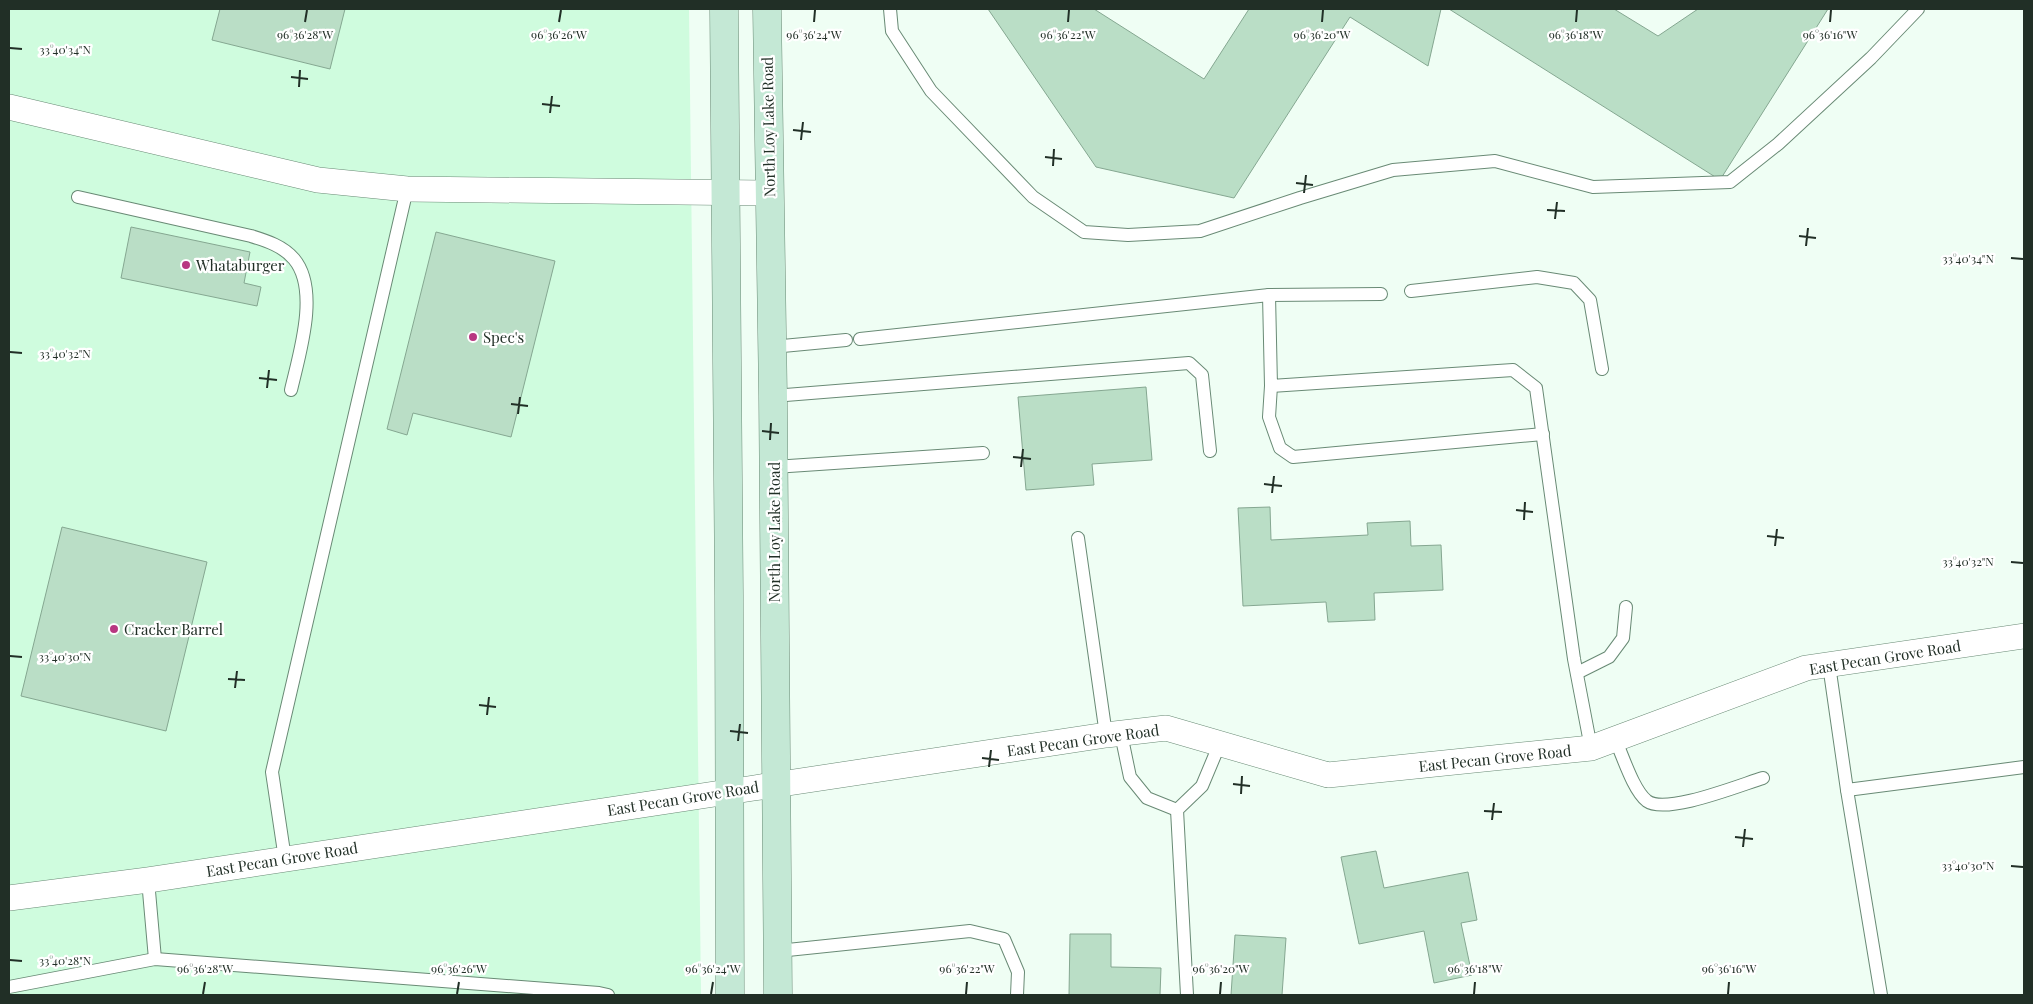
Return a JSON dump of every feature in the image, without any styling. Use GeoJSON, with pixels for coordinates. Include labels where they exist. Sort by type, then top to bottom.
{"type":"FeatureCollection","features":[{"type":"Feature","properties":{"kind":"main road"},"geometry":{"type":"LineString","coordinates":[[724,9],[730,995]]}},
{"type":"Feature","properties":{"kind":"main road","name":"North Loy Lake Road"},"geometry":{"type":"LineString","coordinates":[[767,9],[774,467],[778,995]]}},
{"type":"Feature","properties":{"kind":"street"},"geometry":{"type":"LineString","coordinates":[[9,107],[318,180],[407,189],[769,194]]}},
{"type":"Feature","properties":{"kind":"street","name":"East Pecan Grove Road"},"geometry":{"type":"LineString","coordinates":[[9,898],[148,880],[776,784],[1113,734],[1166,728],[1328,775],[1592,748],[1806,668],[2024,636]]}},
{"type":"Feature","properties":{"kind":"lane"},"geometry":{"type":"LineString","coordinates":[[890,9],[892,31],[931,91],[1033,197],[1084,232],[1128,236],[1200,231],[1393,170],[1495,161],[1593,186],[1730,182],[1778,144],[1871,58],[1918,9]]}},
{"type":"Feature","properties":{"kind":"lane"},"geometry":{"type":"LineString","coordinates":[[285,859],[272,772],[407,189]]}},
{"type":"Feature","properties":{"kind":"lane"},"geometry":{"type":"LineString","coordinates":[[78,197],[251,236],[276,244],[295,260],[307,288],[307,306],[306,325],[291,390]]}},
{"type":"Feature","properties":{"kind":"lane"},"geometry":{"type":"LineString","coordinates":[[1411,292],[1537,277],[1574,283],[1590,300],[1602,369]]}},
{"type":"Feature","properties":{"kind":"lane"},"geometry":{"type":"LineString","coordinates":[[860,339],[1269,295],[1381,294]]}},
{"type":"Feature","properties":{"kind":"lane"},"geometry":{"type":"LineString","coordinates":[[1269,295],[1269,417],[1280,448],[1293,457],[1543,434]]}},
{"type":"Feature","properties":{"kind":"lane"},"geometry":{"type":"LineString","coordinates":[[772,348],[846,340]]}},
{"type":"Feature","properties":{"kind":"lane"},"geometry":{"type":"LineString","coordinates":[[773,396],[1189,363],[1202,375],[1210,451]]}},
{"type":"Feature","properties":{"kind":"lane"},"geometry":{"type":"LineString","coordinates":[[1270,386],[1513,370],[1536,388],[1577,673],[1592,748]]}},
{"type":"Feature","properties":{"kind":"lane"},"geometry":{"type":"LineString","coordinates":[[774,467],[983,453]]}},
{"type":"Feature","properties":{"kind":"lane"},"geometry":{"type":"LineString","coordinates":[[1078,538],[1113,734],[1130,777],[1147,798],[1177,810]]}},
{"type":"Feature","properties":{"kind":"lane"},"geometry":{"type":"LineString","coordinates":[[1577,673],[1609,658],[1623,638],[1626,607]]}},
{"type":"Feature","properties":{"kind":"lane"},"geometry":{"type":"LineString","coordinates":[[1829,665],[1847,790],[1881,995]]}},
{"type":"Feature","properties":{"kind":"lane"},"geometry":{"type":"LineString","coordinates":[[1615,739],[1639,792],[1648,801],[1656,805],[1683,803],[1763,778]]}},
{"type":"Feature","properties":{"kind":"lane"},"geometry":{"type":"LineString","coordinates":[[1187,995],[1177,810],[1202,786],[1220,744]]}},
{"type":"Feature","properties":{"kind":"lane"},"geometry":{"type":"LineString","coordinates":[[1847,790],[2024,767]]}},
{"type":"Feature","properties":{"kind":"lane"},"geometry":{"type":"LineString","coordinates":[[148,880],[155,959]]}},
{"type":"Feature","properties":{"kind":"lane"},"geometry":{"type":"LineString","coordinates":[[778,951],[970,931],[1004,939],[1018,972],[1018,995]]}},
{"type":"Feature","properties":{"kind":"lane"},"geometry":{"type":"LineString","coordinates":[[9,987],[155,959],[608,995]]}},
{"type":"Feature","properties":{"kind":"shaded area"},"geometry":{"type":"Polygon","coordinates":[[[9,9],[689,9],[701,995],[9,995],[9,9]]]}},
{"type":"Feature","properties":{"kind":"building"},"geometry":{"type":"Polygon","coordinates":[[[220,9],[345,9],[330,69],[212,40],[220,9]]]}},
{"type":"Feature","properties":{"kind":"building"},"geometry":{"type":"Polygon","coordinates":[[[988,9],[1094,9],[1204,79],[1249,9],[1441,9],[1428,66],[1350,17],[1234,198],[1096,167],[988,9]]]}},
{"type":"Feature","properties":{"kind":"building"},"geometry":{"type":"Polygon","coordinates":[[[1449,9],[1614,9],[1658,36],[1698,9],[1828,9],[1720,180],[1449,9]]]}},
{"type":"Feature","properties":{"kind":"building","name":"Whataburger"},"geometry":{"type":"Polygon","coordinates":[[[131,227],[250,252],[244,283],[261,287],[257,306],[121,278],[131,227]]]}},
{"type":"Feature","properties":{"kind":"building","name":"Spec's"},"geometry":{"type":"Polygon","coordinates":[[[436,232],[555,261],[511,437],[413,413],[407,435],[387,429],[436,232]]]}},
{"type":"Feature","properties":{"kind":"building"},"geometry":{"type":"Polygon","coordinates":[[[1146,387],[1152,460],[1092,464],[1094,485],[1026,490],[1018,397],[1146,387]]]}},
{"type":"Feature","properties":{"kind":"building"},"geometry":{"type":"Polygon","coordinates":[[[1270,507],[1271,540],[1368,535],[1367,523],[1410,521],[1411,546],[1441,545],[1443,590],[1374,593],[1375,620],[1328,622],[1326,602],[1243,606],[1238,508],[1270,507]]]}},
{"type":"Feature","properties":{"kind":"building","name":"Cracker Barrel"},"geometry":{"type":"Polygon","coordinates":[[[62,527],[207,562],[166,731],[21,696],[62,527]]]}},
{"type":"Feature","properties":{"kind":"building"},"geometry":{"type":"Polygon","coordinates":[[[1376,851],[1384,888],[1468,872],[1477,920],[1461,923],[1472,975],[1434,983],[1424,931],[1359,944],[1341,857],[1376,851]]]}},
{"type":"Feature","properties":{"kind":"building"},"geometry":{"type":"Polygon","coordinates":[[[1070,934],[1111,934],[1111,967],[1161,968],[1160,995],[1069,995],[1070,934]]]}},
{"type":"Feature","properties":{"kind":"building"},"geometry":{"type":"Polygon","coordinates":[[[1235,935],[1286,938],[1282,995],[1231,995],[1235,935]]]}},
{"type":"Feature","properties":{"kind":"place","name":"Whataburger"},"geometry":{"type":"Point","coordinates":[186,265]}},
{"type":"Feature","properties":{"kind":"place","name":"Spec's"},"geometry":{"type":"Point","coordinates":[473,337]}},
{"type":"Feature","properties":{"kind":"place","name":"Cracker Barrel"},"geometry":{"type":"Point","coordinates":[114,629]}}]}
